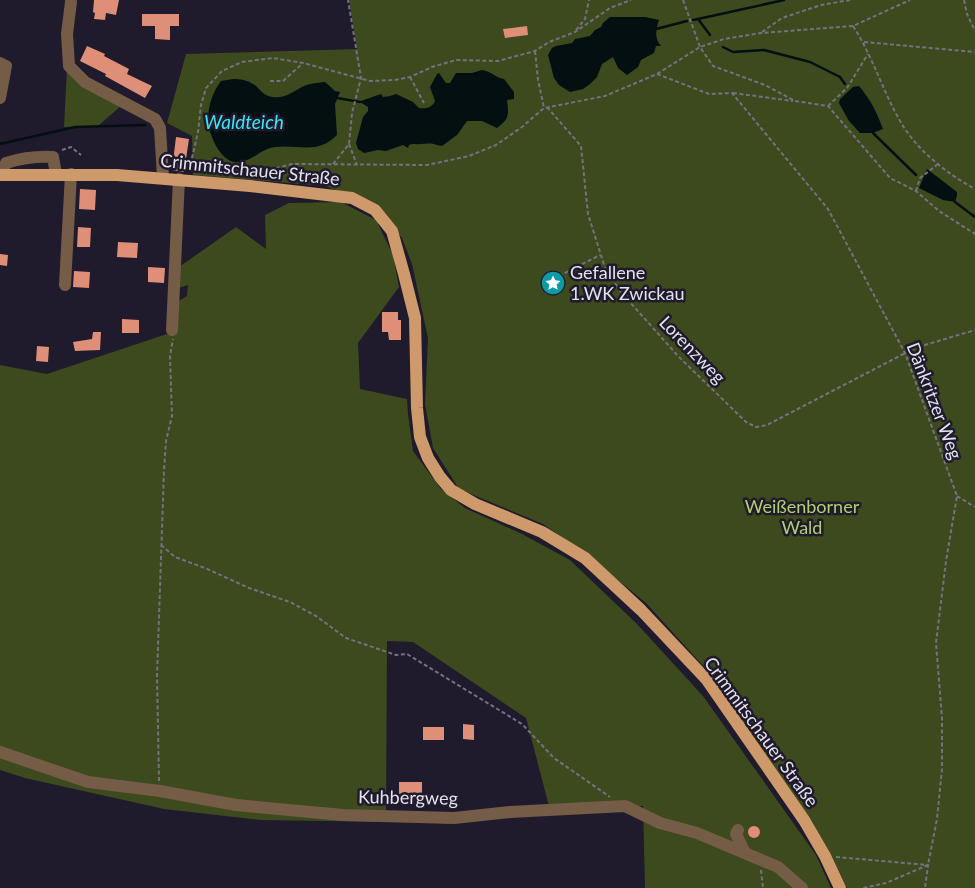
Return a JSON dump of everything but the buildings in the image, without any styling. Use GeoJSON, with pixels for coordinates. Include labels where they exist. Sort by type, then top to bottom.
{"type":"FeatureCollection","features":[{"type":"Feature","properties":{"kind":"main road","name":"Crimmitschauer Straße"},"geometry":{"type":"LineString","coordinates":[[0,175],[70,174],[163,178],[250,186],[352,198],[374,210],[392,231],[415,318],[417,408],[420,437],[428,458],[440,477],[451,490],[475,504],[542,532],[585,558],[641,610],[707,680],[804,820],[825,856],[840,888]]}},
{"type":"Feature","properties":{"kind":"street"},"geometry":{"type":"LineString","coordinates":[[71,2],[67,34],[69,66],[85,82],[154,119],[160,128],[163,178]]}},
{"type":"Feature","properties":{"kind":"street"},"geometry":{"type":"LineString","coordinates":[[0,64],[6,66],[0,98]]}},
{"type":"Feature","properties":{"kind":"street"},"geometry":{"type":"LineString","coordinates":[[0,175],[6,163],[42,156],[53,157],[56,174]]}},
{"type":"Feature","properties":{"kind":"street"},"geometry":{"type":"LineString","coordinates":[[65,285],[70,174]]}},
{"type":"Feature","properties":{"kind":"street"},"geometry":{"type":"LineString","coordinates":[[173,331],[183,180]]}},
{"type":"Feature","properties":{"kind":"street","name":"Kuhbergweg"},"geometry":{"type":"LineString","coordinates":[[0,752],[88,782],[160,791],[236,805],[395,817],[454,818],[510,812],[625,806],[660,823],[697,833],[778,866],[802,888]]}},
{"type":"Feature","properties":{"kind":"street"},"geometry":{"type":"LineString","coordinates":[[738,830],[736,834],[745,853]]}},
{"type":"Feature","properties":{"kind":"path"},"geometry":{"type":"LineString","coordinates":[[348,0],[361,78],[352,113],[349,144],[357,165]]}},
{"type":"Feature","properties":{"kind":"path"},"geometry":{"type":"LineString","coordinates":[[574,32],[584,19],[589,0]]}},
{"type":"Feature","properties":{"kind":"path"},"geometry":{"type":"LineString","coordinates":[[183,180],[198,132],[201,105],[206,88],[222,71],[242,62],[273,58],[370,81],[395,80],[410,77],[432,66],[456,60],[498,61],[535,51],[549,42],[574,32],[610,8],[631,0]]}},
{"type":"Feature","properties":{"kind":"path"},"geometry":{"type":"LineString","coordinates":[[683,0],[700,47],[713,66],[765,85],[795,101]]}},
{"type":"Feature","properties":{"kind":"path"},"geometry":{"type":"LineString","coordinates":[[761,33],[782,18],[821,5],[850,0]]}},
{"type":"Feature","properties":{"kind":"path"},"geometry":{"type":"LineString","coordinates":[[247,176],[292,164],[427,165],[469,156],[496,145],[522,127],[544,108],[605,96],[657,74],[700,47],[724,39],[761,33],[853,26],[910,0]]}},
{"type":"Feature","properties":{"kind":"path"},"geometry":{"type":"LineString","coordinates":[[964,0],[967,14],[975,31]]}},
{"type":"Feature","properties":{"kind":"path"},"geometry":{"type":"LineString","coordinates":[[853,26],[864,42],[900,122],[918,145],[938,164],[957,179],[975,189]]}},
{"type":"Feature","properties":{"kind":"path"},"geometry":{"type":"LineString","coordinates":[[864,42],[975,52]]}},
{"type":"Feature","properties":{"kind":"path"},"geometry":{"type":"LineString","coordinates":[[535,51],[538,80],[544,108]]}},
{"type":"Feature","properties":{"kind":"path"},"geometry":{"type":"LineString","coordinates":[[828,106],[847,88],[868,54]]}},
{"type":"Feature","properties":{"kind":"path"},"geometry":{"type":"LineString","coordinates":[[270,81],[284,81],[303,64]]}},
{"type":"Feature","properties":{"kind":"path"},"geometry":{"type":"LineString","coordinates":[[657,74],[709,94],[732,93],[828,106],[890,178],[916,191],[939,211],[975,234]]}},
{"type":"Feature","properties":{"kind":"path"},"geometry":{"type":"LineString","coordinates":[[410,77],[424,103]]}},
{"type":"Feature","properties":{"kind":"path","name":"Dänkritzer Weg"},"geometry":{"type":"LineString","coordinates":[[732,93],[828,209],[905,353],[957,496],[946,561],[936,643],[942,718],[942,770],[937,819],[925,888]]}},
{"type":"Feature","properties":{"kind":"path","name":"Lorenzweg"},"geometry":{"type":"LineString","coordinates":[[548,107],[581,146],[588,214],[605,268],[620,291],[678,356],[746,422],[756,427],[767,425],[905,353]]}},
{"type":"Feature","properties":{"kind":"path"},"geometry":{"type":"LineString","coordinates":[[333,164],[349,144]]}},
{"type":"Feature","properties":{"kind":"path"},"geometry":{"type":"LineString","coordinates":[[916,191],[920,178],[938,164]]}},
{"type":"Feature","properties":{"kind":"path"},"geometry":{"type":"LineString","coordinates":[[553,279],[600,255]]}},
{"type":"Feature","properties":{"kind":"path"},"geometry":{"type":"LineString","coordinates":[[905,353],[915,348],[975,330]]}},
{"type":"Feature","properties":{"kind":"path"},"geometry":{"type":"LineString","coordinates":[[160,791],[157,676],[166,441],[172,416],[170,356],[173,331]]}},
{"type":"Feature","properties":{"kind":"path"},"geometry":{"type":"LineString","coordinates":[[957,496],[975,507]]}},
{"type":"Feature","properties":{"kind":"path"},"geometry":{"type":"LineString","coordinates":[[161,546],[175,558],[205,568],[249,588],[290,602],[316,616],[346,638],[396,655],[407,654],[522,724],[554,758],[625,806]]}},
{"type":"Feature","properties":{"kind":"path"},"geometry":{"type":"LineString","coordinates":[[825,856],[928,866]]}},
{"type":"Feature","properties":{"kind":"path"},"geometry":{"type":"LineString","coordinates":[[761,860],[762,888]]}},
{"type":"Feature","properties":{"kind":"path"},"geometry":{"type":"LineString","coordinates":[[863,888],[886,883],[928,866]]}},
{"type":"Feature","properties":{"kind":"green space","name":"Weißenborner Wald"},"geometry":{"type":"Polygon","coordinates":[[[349,0],[975,0],[975,888],[847,888],[828,849],[715,679],[646,603],[586,554],[543,524],[459,489],[433,448],[425,404],[428,338],[412,264],[402,238],[374,204],[325,186],[193,175],[192,136],[167,123],[186,54],[357,49],[349,0]]]}},
{"type":"Feature","properties":{"kind":"green space"},"geometry":{"type":"Polygon","coordinates":[[[67,67],[122,105],[98,126],[64,127],[67,67]]]}},
{"type":"Feature","properties":{"kind":"green space"},"geometry":{"type":"Polygon","coordinates":[[[341,202],[376,220],[393,255],[399,287],[358,343],[360,389],[407,399],[413,451],[441,489],[465,508],[522,534],[570,560],[637,624],[703,696],[816,855],[831,888],[645,888],[643,806],[551,814],[526,718],[413,642],[387,641],[386,822],[261,820],[164,809],[25,778],[0,770],[0,365],[47,374],[173,332],[175,303],[187,296],[188,285],[178,288],[179,267],[236,227],[266,249],[265,215],[289,203],[341,202]]]}},
{"type":"Feature","properties":{"kind":"water"},"geometry":{"type":"Polygon","coordinates":[[[610,17],[645,17],[659,20],[656,37],[661,46],[656,46],[654,53],[641,60],[638,67],[627,75],[618,68],[613,57],[602,64],[597,77],[583,89],[570,92],[559,85],[554,78],[548,55],[552,48],[572,43],[575,39],[590,36],[610,17]]]}},
{"type":"Feature","properties":{"kind":"water"},"geometry":{"type":"Polygon","coordinates":[[[482,70],[504,79],[514,92],[514,99],[507,100],[508,114],[506,119],[497,128],[482,121],[467,121],[457,135],[442,146],[412,144],[408,148],[403,145],[386,151],[378,150],[364,153],[358,149],[356,143],[363,117],[368,111],[368,107],[361,101],[381,94],[383,97],[396,94],[413,102],[419,108],[430,107],[435,101],[430,87],[437,74],[439,73],[446,83],[450,83],[456,73],[472,73],[482,70]]]}},
{"type":"Feature","properties":{"kind":"water","name":"Waldteich"},"geometry":{"type":"Polygon","coordinates":[[[233,79],[248,82],[265,95],[272,97],[281,97],[307,85],[325,82],[335,91],[340,92],[335,104],[337,135],[330,141],[315,147],[275,147],[266,149],[240,162],[233,162],[227,159],[213,139],[208,117],[209,107],[218,85],[221,81],[233,79]]]}},
{"type":"Feature","properties":{"kind":"water"},"geometry":{"type":"Polygon","coordinates":[[[859,86],[867,96],[883,129],[873,133],[860,133],[849,121],[839,103],[840,99],[853,87],[859,86]]]}},
{"type":"Feature","properties":{"kind":"water"},"geometry":{"type":"Polygon","coordinates":[[[927,169],[957,192],[955,202],[943,200],[919,188],[927,169]]]}},
{"type":"Feature","properties":{"kind":"waterway"},"geometry":{"type":"LineString","coordinates":[[698,19],[784,0]]}},
{"type":"Feature","properties":{"kind":"waterway"},"geometry":{"type":"LineString","coordinates":[[693,20],[698,19],[710,35]]}},
{"type":"Feature","properties":{"kind":"waterway"},"geometry":{"type":"LineString","coordinates":[[656,29],[687,21]]}},
{"type":"Feature","properties":{"kind":"waterway"},"geometry":{"type":"LineString","coordinates":[[723,47],[733,52],[764,50],[810,62],[840,77],[845,84]]}},
{"type":"Feature","properties":{"kind":"waterway"},"geometry":{"type":"LineString","coordinates":[[337,98],[360,102]]}},
{"type":"Feature","properties":{"kind":"waterway"},"geometry":{"type":"LineString","coordinates":[[0,144],[75,127],[145,125]]}},
{"type":"Feature","properties":{"kind":"waterway"},"geometry":{"type":"LineString","coordinates":[[873,133],[916,175]]}},
{"type":"Feature","properties":{"kind":"waterway"},"geometry":{"type":"LineString","coordinates":[[955,202],[975,217]]}},
{"type":"Feature","properties":{"kind":"place","name":"Gefallene 1.WK Zwickau"},"geometry":{"type":"Point","coordinates":[553,283]}}]}
